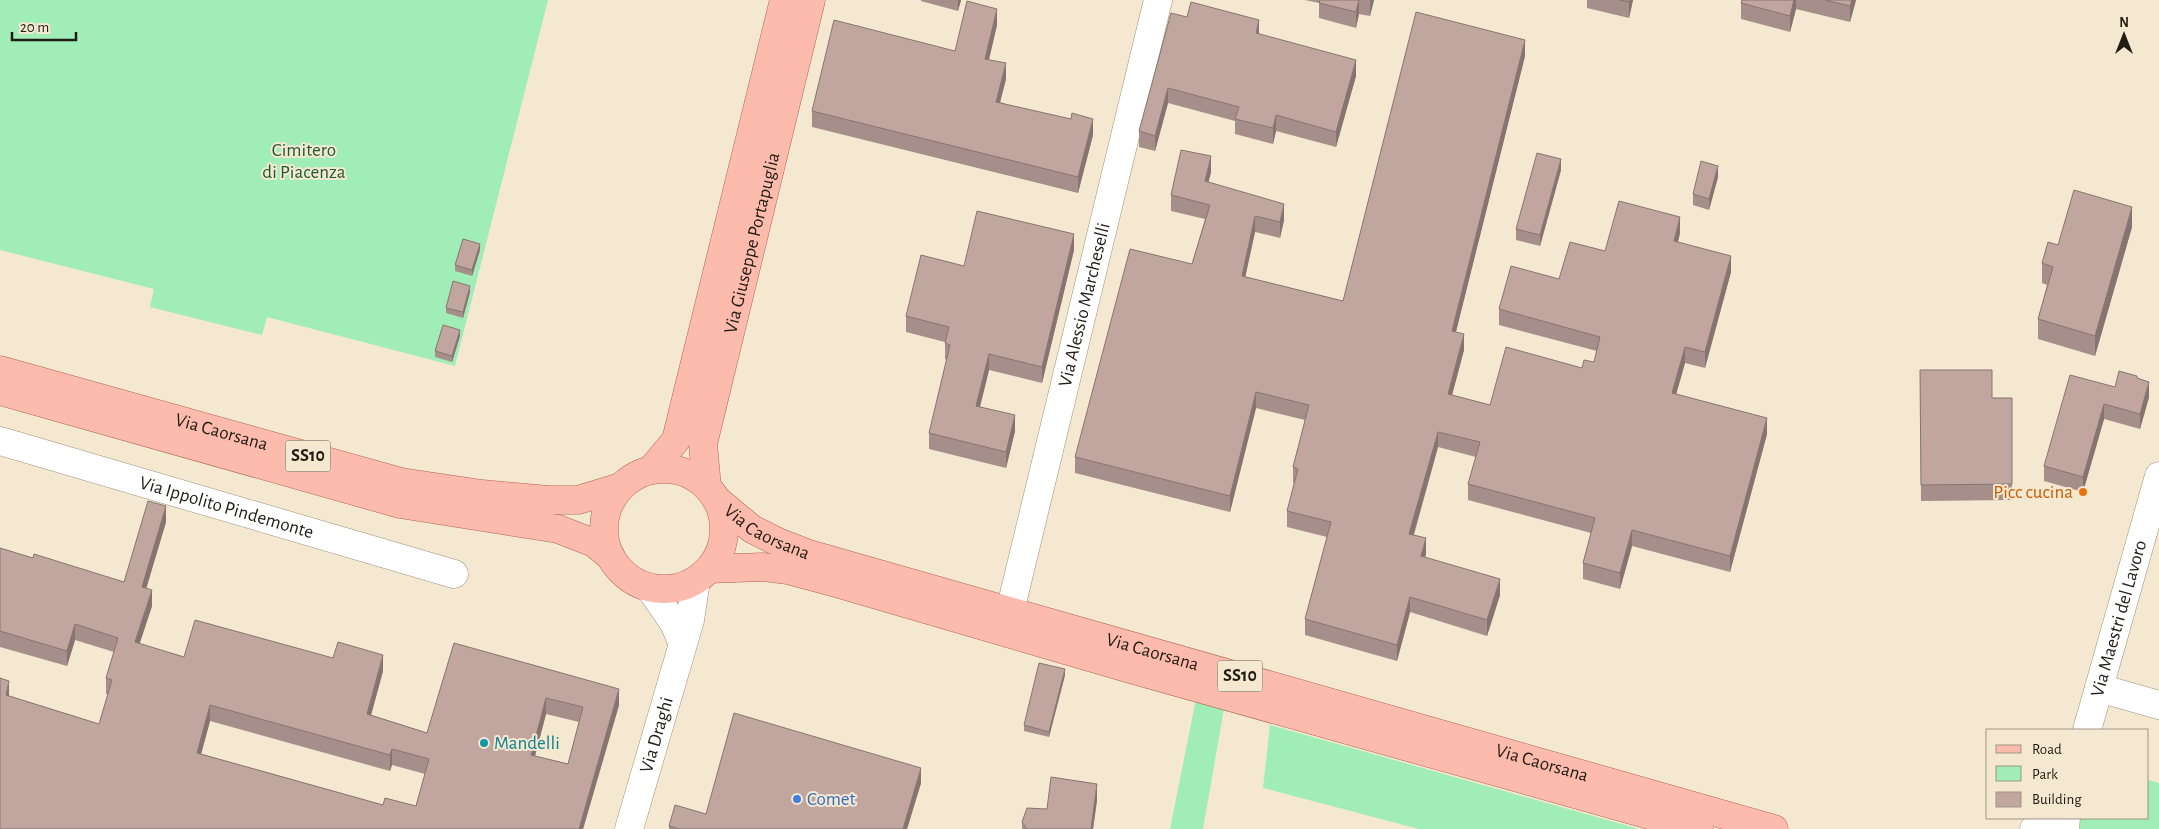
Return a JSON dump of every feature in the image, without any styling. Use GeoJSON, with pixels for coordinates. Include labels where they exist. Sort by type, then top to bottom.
{"type":"FeatureCollection","features":[{"type":"Feature","properties":{"kind":"main road","name":"Via Giuseppe Portapuglia"},"geometry":{"type":"LineString","coordinates":[[651,470],[676,440],[784,0]]}},
{"type":"Feature","properties":{"kind":"main road","name":"Via Giuseppe Portapuglia"},"geometry":{"type":"LineString","coordinates":[[712,493],[703,444],[811,0]]}},
{"type":"Feature","properties":{"kind":"main road","name":"Via Caorsana"},"geometry":{"type":"LineString","coordinates":[[0,370],[401,482],[482,494],[548,500],[578,500],[621,487]]}},
{"type":"Feature","properties":{"kind":"main road","name":"Via Caorsana"},"geometry":{"type":"LineString","coordinates":[[0,391],[400,504],[558,529],[594,543],[611,557]]}},
{"type":"Feature","properties":{"kind":"main road","name":"SS10"},"geometry":{"type":"LineString","coordinates":[[703,575],[681,587],[665,589],[649,587],[633,581],[620,571],[611,557],[605,539],[605,520],[610,502],[621,487],[635,476],[651,470],[671,469],[690,475],[712,493]]}},
{"type":"Feature","properties":{"kind":"main road"},"geometry":{"type":"LineString","coordinates":[[703,575],[719,554],[724,536],[723,518],[712,493]]}},
{"type":"Feature","properties":{"kind":"main road","name":"Via Caorsana"},"geometry":{"type":"LineString","coordinates":[[712,493],[752,529],[809,554],[1774,829]]}},
{"type":"Feature","properties":{"kind":"main road","name":"Via Caorsana"},"geometry":{"type":"LineString","coordinates":[[703,575],[762,567],[788,570],[1136,671],[1699,829]]}},
{"type":"Feature","properties":{"kind":"street","name":"Via Alessio Marcheselli"},"geometry":{"type":"LineString","coordinates":[[1010,611],[1158,0]]}},
{"type":"Feature","properties":{"kind":"street","name":"Via Ippolito Pindemonte"},"geometry":{"type":"LineString","coordinates":[[0,441],[454,574]]}},
{"type":"Feature","properties":{"kind":"street","name":"Via Maestri del Lavoro"},"geometry":{"type":"LineString","coordinates":[[2087,729],[2159,476]]}},
{"type":"Feature","properties":{"kind":"street","name":"Via Draghi"},"geometry":{"type":"LineString","coordinates":[[629,829],[703,575]]}},
{"type":"Feature","properties":{"kind":"street"},"geometry":{"type":"LineString","coordinates":[[649,587],[674,623],[682,642]]}},
{"type":"Feature","properties":{"kind":"street"},"geometry":{"type":"LineString","coordinates":[[2099,688],[2159,705]]}},
{"type":"Feature","properties":{"kind":"street"},"geometry":{"type":"LineString","coordinates":[[2034,829],[2045,819]]}},
{"type":"Feature","properties":{"kind":"green space","name":"Cimitero di Piacenza"},"geometry":{"type":"Polygon","coordinates":[[[0,0],[548,0],[455,366],[267,317],[262,335],[150,307],[154,289],[0,250],[0,0]]]}},
{"type":"Feature","properties":{"kind":"green space"},"geometry":{"type":"Polygon","coordinates":[[[1197,694],[1225,703],[1203,829],[1170,829],[1197,694]]]}},
{"type":"Feature","properties":{"kind":"green space"},"geometry":{"type":"Polygon","coordinates":[[[1270,725],[1639,829],[1419,829],[1263,788],[1270,725]]]}},
{"type":"Feature","properties":{"kind":"green space"},"geometry":{"type":"Polygon","coordinates":[[[2149,780],[2159,783],[2159,829],[2080,829],[2080,819],[2149,819],[2149,780]]]}},
{"type":"Feature","properties":{"kind":"building"},"geometry":{"type":"Polygon","coordinates":[[[1320,0],[1359,0],[1356,12],[1319,3],[1320,0]]]}},
{"type":"Feature","properties":{"kind":"building"},"geometry":{"type":"Polygon","coordinates":[[[1742,0],[1794,0],[1790,16],[1741,3],[1742,0]]]}},
{"type":"Feature","properties":{"kind":"building"},"geometry":{"type":"Polygon","coordinates":[[[1825,0],[1852,0],[1850,6],[1825,0]]]}},
{"type":"Feature","properties":{"kind":"building"},"geometry":{"type":"Polygon","coordinates":[[[967,1],[997,9],[985,59],[1006,63],[996,102],[1071,119],[1072,113],[1093,119],[1078,177],[812,111],[834,20],[955,51],[967,1]]]}},
{"type":"Feature","properties":{"kind":"building"},"geometry":{"type":"Polygon","coordinates":[[[1191,2],[1259,20],[1256,33],[1356,60],[1336,132],[1276,115],[1273,128],[1235,119],[1239,107],[1168,88],[1155,136],[1139,131],[1171,13],[1187,17],[1191,2]]]}},
{"type":"Feature","properties":{"kind":"building"},"geometry":{"type":"Polygon","coordinates":[[[1416,12],[1525,40],[1452,331],[1464,334],[1448,394],[1490,405],[1506,347],[1582,368],[1584,360],[1594,362],[1600,337],[1499,309],[1511,266],[1559,279],[1570,242],[1605,251],[1619,201],[1680,217],[1674,241],[1731,256],[1705,352],[1685,347],[1672,393],[1767,418],[1730,556],[1632,530],[1620,573],[1583,563],[1595,518],[1468,484],[1480,442],[1438,432],[1409,534],[1426,538],[1421,556],[1500,579],[1487,620],[1410,597],[1397,645],[1305,619],[1331,522],[1287,511],[1298,469],[1293,467],[1309,405],[1256,392],[1230,496],[1075,457],[1130,249],[1192,264],[1210,205],[1171,195],[1181,150],[1211,156],[1205,181],[1284,204],[1280,222],[1255,216],[1242,276],[1343,301],[1416,12]]]}},
{"type":"Feature","properties":{"kind":"building"},"geometry":{"type":"Polygon","coordinates":[[[1537,153],[1561,159],[1540,235],[1516,229],[1537,153]]]}},
{"type":"Feature","properties":{"kind":"building"},"geometry":{"type":"Polygon","coordinates":[[[1701,161],[1718,166],[1709,199],[1693,194],[1701,161]]]}},
{"type":"Feature","properties":{"kind":"building"},"geometry":{"type":"Polygon","coordinates":[[[2074,190],[2132,207],[2095,336],[2038,319],[2053,267],[2042,263],[2048,242],[2058,245],[2074,190]]]}},
{"type":"Feature","properties":{"kind":"building"},"geometry":{"type":"Polygon","coordinates":[[[977,211],[1074,234],[1042,367],[989,354],[976,406],[1015,415],[1006,452],[929,433],[950,345],[945,343],[949,327],[906,316],[921,255],[964,266],[977,211]]]}},
{"type":"Feature","properties":{"kind":"building"},"geometry":{"type":"Polygon","coordinates":[[[463,239],[480,244],[472,270],[455,265],[463,239]]]}},
{"type":"Feature","properties":{"kind":"building"},"geometry":{"type":"Polygon","coordinates":[[[453,281],[470,286],[463,312],[446,308],[453,281]]]}},
{"type":"Feature","properties":{"kind":"building"},"geometry":{"type":"Polygon","coordinates":[[[443,325],[460,330],[452,356],[435,351],[443,325]]]}},
{"type":"Feature","properties":{"kind":"building"},"geometry":{"type":"Polygon","coordinates":[[[1920,370],[1992,370],[1992,398],[2012,398],[2012,484],[1921,485],[1920,370]]]}},
{"type":"Feature","properties":{"kind":"building"},"geometry":{"type":"Polygon","coordinates":[[[2119,371],[2137,376],[2137,378],[2149,382],[2140,414],[2104,404],[2083,477],[2044,466],[2070,375],[2115,387],[2119,371]]]}},
{"type":"Feature","properties":{"kind":"building"},"geometry":{"type":"Polygon","coordinates":[[[148,501],[166,506],[142,587],[152,590],[135,642],[184,657],[195,620],[333,658],[338,642],[383,655],[367,714],[427,733],[454,643],[619,689],[579,829],[0,829],[0,678],[9,681],[6,695],[99,724],[112,680],[106,678],[118,638],[75,624],[67,651],[0,631],[0,548],[33,558],[34,554],[124,582],[148,501]],[[546,698],[531,755],[568,764],[583,707],[546,698]],[[210,705],[197,753],[383,805],[385,798],[416,806],[429,759],[392,749],[390,755],[210,705]]]}},
{"type":"Feature","properties":{"kind":"building"},"geometry":{"type":"Polygon","coordinates":[[[1039,663],[1065,669],[1049,732],[1024,725],[1039,663]]]}},
{"type":"Feature","properties":{"kind":"building"},"geometry":{"type":"Polygon","coordinates":[[[734,713],[921,768],[903,829],[680,829],[669,826],[675,805],[706,814],[734,713]]]}},
{"type":"Feature","properties":{"kind":"building"},"geometry":{"type":"Polygon","coordinates":[[[1051,777],[1097,784],[1091,829],[1027,829],[1022,822],[1027,808],[1047,809],[1051,777]]]}},
{"type":"Feature","properties":{"kind":"place","name":"Picc cucina"},"geometry":{"type":"Point","coordinates":[2083,492]}},
{"type":"Feature","properties":{"kind":"place","name":"Mandelli"},"geometry":{"type":"Point","coordinates":[484,743]}},
{"type":"Feature","properties":{"kind":"place","name":"Comet"},"geometry":{"type":"Point","coordinates":[797,799]}}]}
